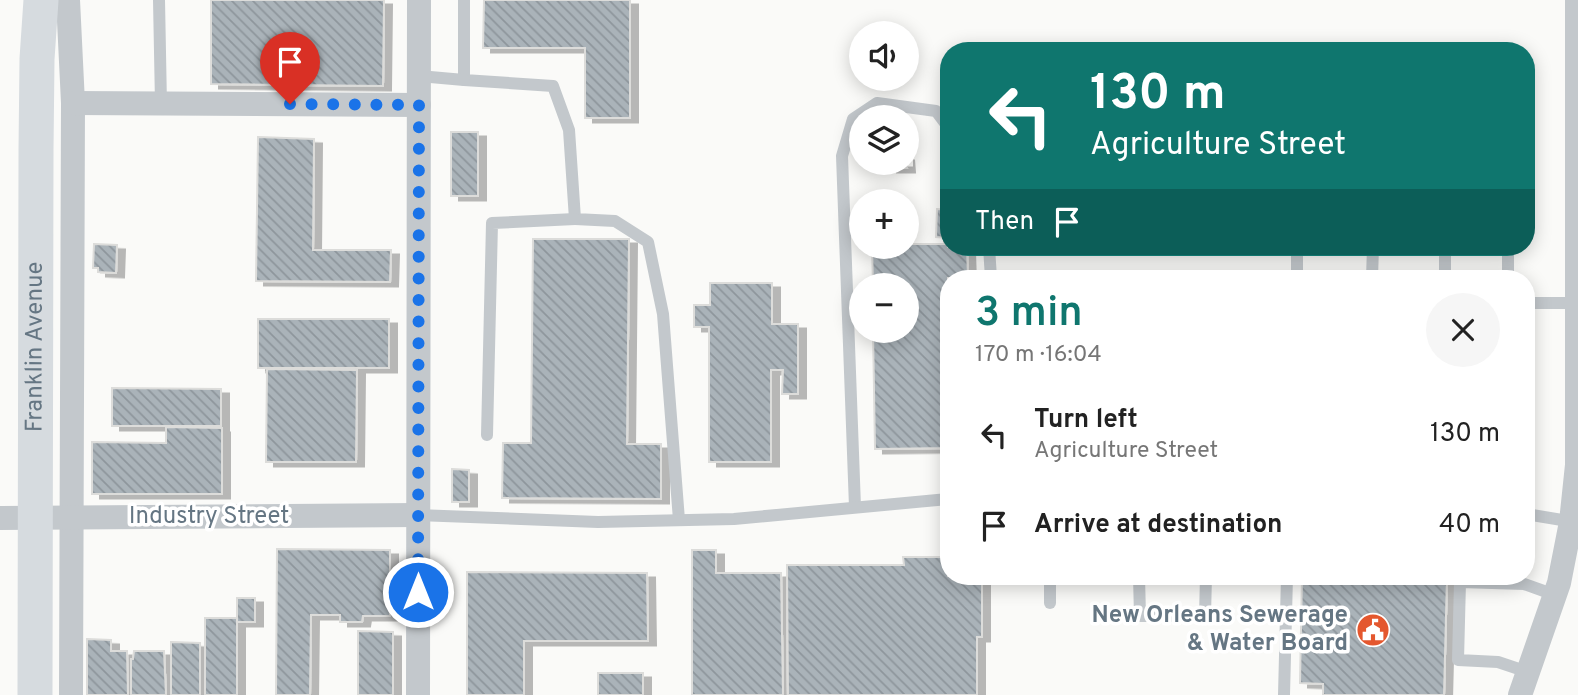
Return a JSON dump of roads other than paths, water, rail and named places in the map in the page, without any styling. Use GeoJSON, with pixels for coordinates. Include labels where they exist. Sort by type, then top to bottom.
{"type":"FeatureCollection","features":[{"type":"Feature","properties":{"kind":"street","name":"Franklin Avenue"},"geometry":{"type":"LineString","coordinates":[[35,695],[36,150],[41,0]]}},
{"type":"Feature","properties":{"kind":"street"},"geometry":{"type":"LineString","coordinates":[[68,0],[73,103],[71,695]]}},
{"type":"Feature","properties":{"kind":"street"},"geometry":{"type":"LineString","coordinates":[[418,695],[419,0]]}},
{"type":"Feature","properties":{"kind":"street"},"geometry":{"type":"LineString","coordinates":[[1524,683],[1555,595],[1575,522],[1577,0]]}},
{"type":"Feature","properties":{"kind":"street"},"geometry":{"type":"LineString","coordinates":[[73,103],[419,105]]}},
{"type":"Feature","properties":{"kind":"street","name":"Industry Street"},"geometry":{"type":"LineString","coordinates":[[0,518],[417,515]]}},
{"type":"Feature","properties":{"kind":"lane"},"geometry":{"type":"LineString","coordinates":[[159,0],[161,104]]}},
{"type":"Feature","properties":{"kind":"lane"},"geometry":{"type":"LineString","coordinates":[[464,0],[464,80]]}},
{"type":"Feature","properties":{"kind":"lane"},"geometry":{"type":"LineString","coordinates":[[419,76],[553,86],[569,130],[575,219]]}},
{"type":"Feature","properties":{"kind":"lane"},"geometry":{"type":"LineString","coordinates":[[855,507],[842,156],[853,119],[877,103],[936,111],[940,116]]}},
{"type":"Feature","properties":{"kind":"lane"},"geometry":{"type":"LineString","coordinates":[[487,435],[492,223],[575,219],[615,221],[648,242],[663,314],[679,520]]}},
{"type":"Feature","properties":{"kind":"lane"},"geometry":{"type":"LineString","coordinates":[[1535,303],[1577,303]]}},
{"type":"Feature","properties":{"kind":"lane"},"geometry":{"type":"LineString","coordinates":[[417,515],[598,522],[734,519],[940,500]]}},
{"type":"Feature","properties":{"kind":"lane"},"geometry":{"type":"LineString","coordinates":[[1535,515],[1575,522]]}},
{"type":"Feature","properties":{"kind":"lane"},"geometry":{"type":"LineString","coordinates":[[1050,585],[1050,603]]}},
{"type":"Feature","properties":{"kind":"lane"},"geometry":{"type":"LineString","coordinates":[[1139,585],[1140,616],[1205,616],[1206,585]]}},
{"type":"Feature","properties":{"kind":"lane"},"geometry":{"type":"LineString","coordinates":[[1284,695],[1287,585]]}},
{"type":"Feature","properties":{"kind":"lane"},"geometry":{"type":"LineString","coordinates":[[1460,585],[1458,660],[1498,662],[1524,683]]}},
{"type":"Feature","properties":{"kind":"lane"},"geometry":{"type":"LineString","coordinates":[[1527,585],[1555,595]]}},
{"type":"Feature","properties":{"kind":"place","name":"New Orleans Sewerage & Water Board"},"geometry":{"type":"Point","coordinates":[1373,630]}}]}
